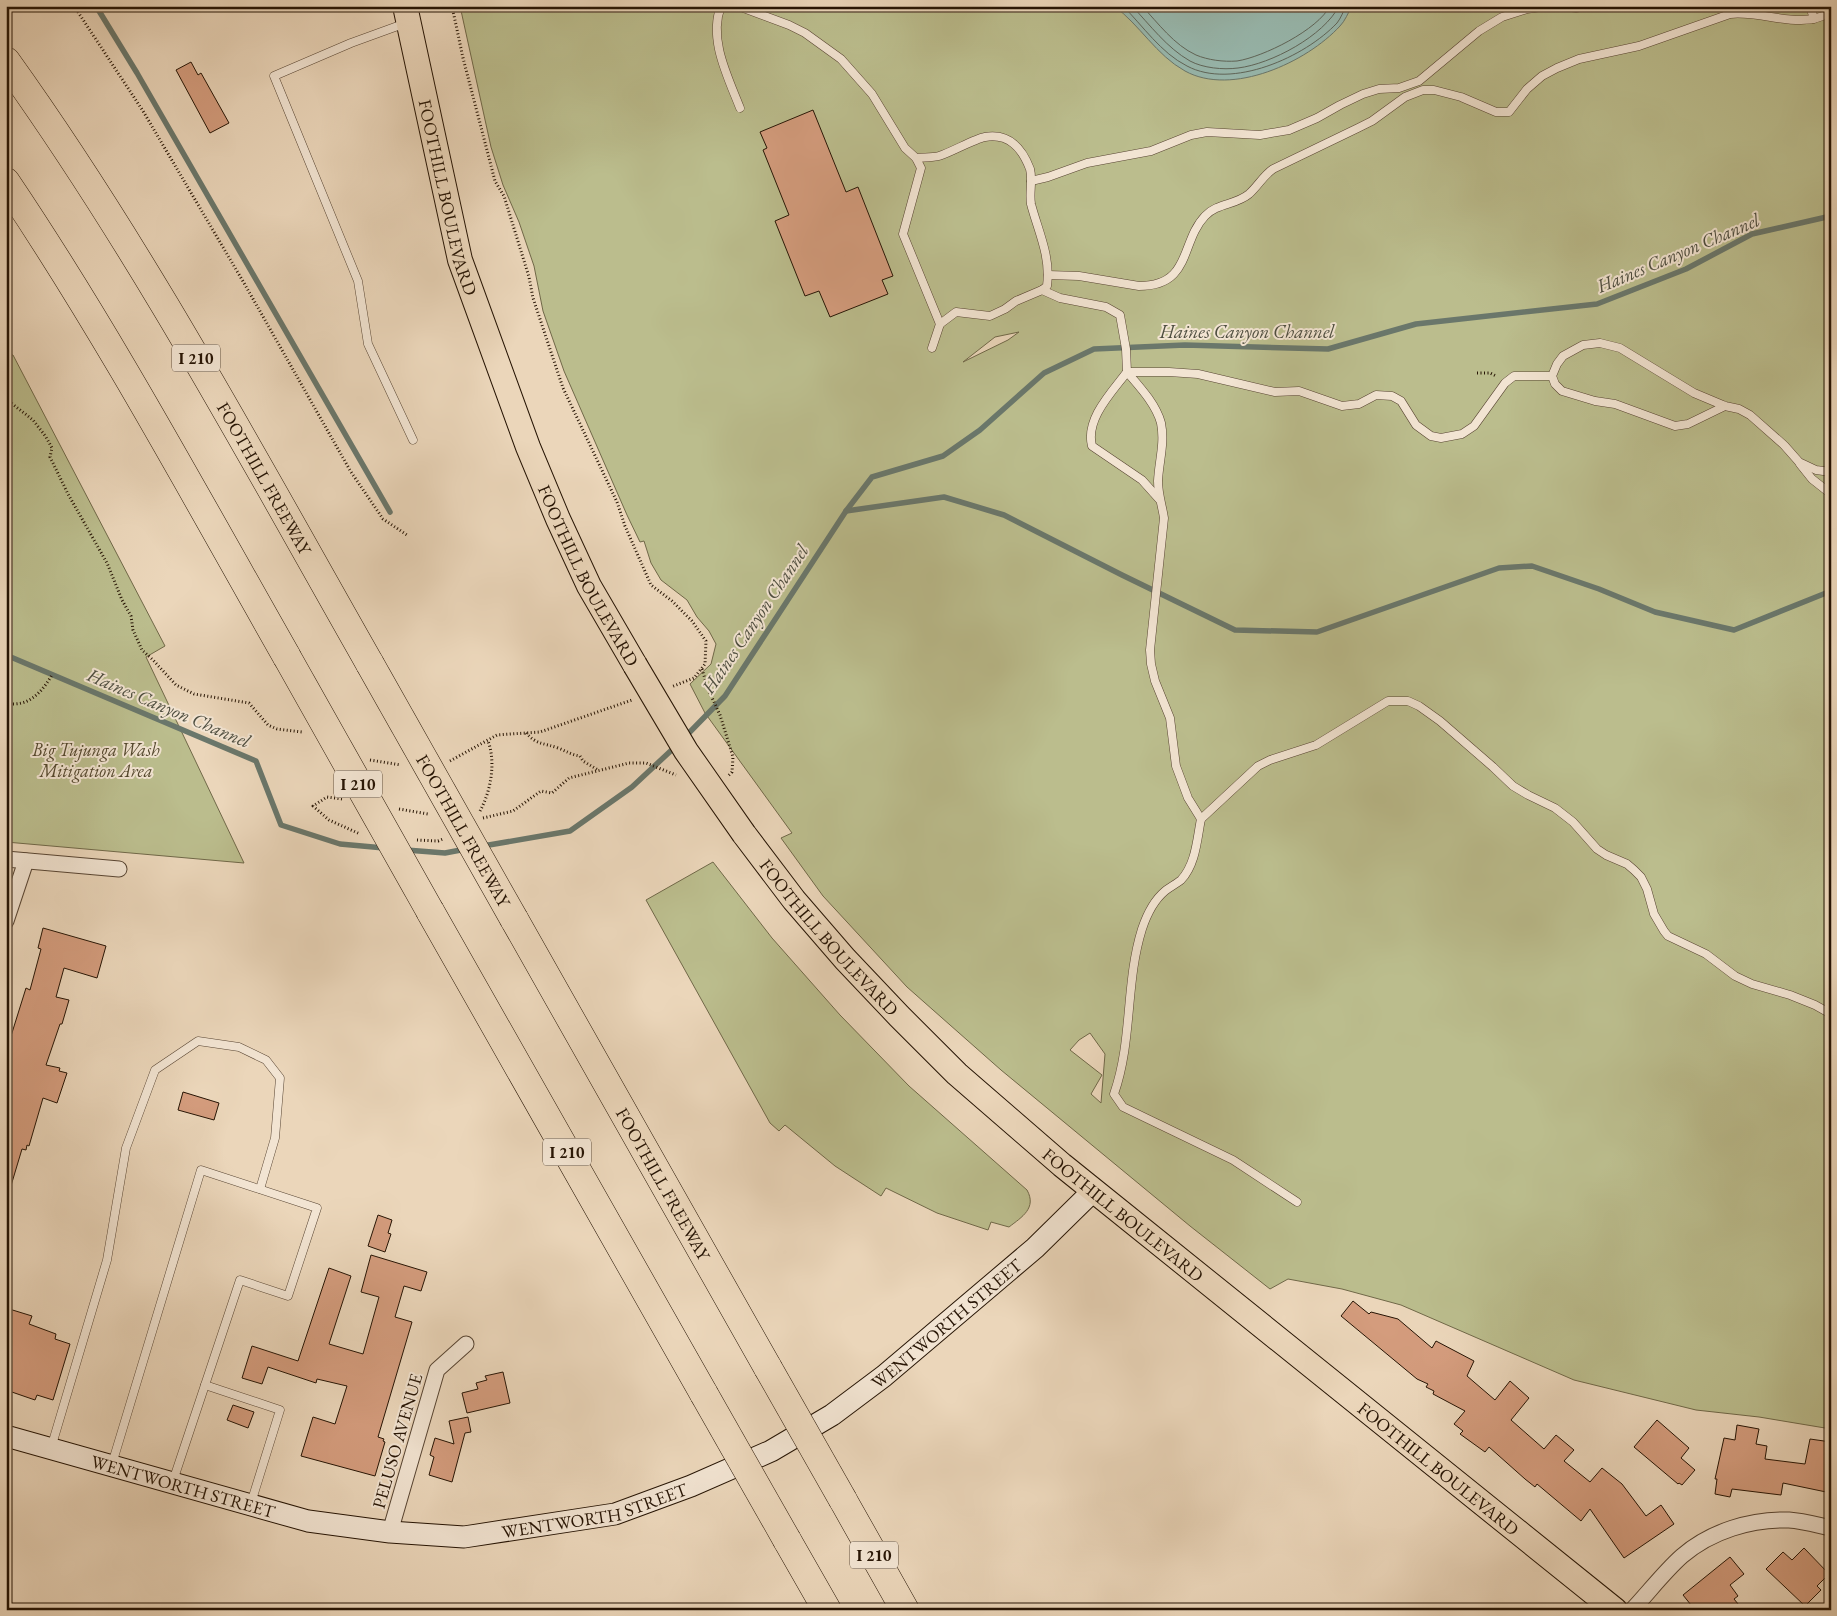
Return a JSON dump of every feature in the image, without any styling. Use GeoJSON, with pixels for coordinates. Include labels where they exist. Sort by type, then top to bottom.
{"type":"FeatureCollection","features":[{"type":"Feature","properties":{"kind":"highway","name":"FOOTHILL FREEWAY"},"geometry":{"type":"LineString","coordinates":[[6,61],[76,161],[163,301],[905,1610]]}},
{"type":"Feature","properties":{"kind":"highway","name":"I 210"},"geometry":{"type":"LineString","coordinates":[[6,182],[62,267],[109,344],[826,1610]]}},
{"type":"Feature","properties":{"kind":"highway"},"geometry":{"type":"LineString","coordinates":[[787,1540],[817,1610]]}},
{"type":"Feature","properties":{"kind":"main road","name":"FOOTHILL BOULEVARD"},"geometry":{"type":"LineString","coordinates":[[406,14],[460,260],[528,448],[589,586],[686,751],[744,834],[794,900],[845,959],[964,1080],[1062,1165],[1615,1610]]}},
{"type":"Feature","properties":{"kind":"main road","name":"WENTWORTH STREET"},"geometry":{"type":"LineString","coordinates":[[6,1436],[308,1521],[390,1532],[464,1537],[615,1514],[691,1486],[771,1451],[832,1415],[884,1376],[1035,1248],[1094,1190]]}},
{"type":"Feature","properties":{"kind":"street"},"geometry":{"type":"LineString","coordinates":[[6,859],[119,869]]}},
{"type":"Feature","properties":{"kind":"street"},"geometry":{"type":"LineString","coordinates":[[6,920],[26,861]]}},
{"type":"Feature","properties":{"kind":"street","name":"PELUSO AVENUE"},"geometry":{"type":"LineString","coordinates":[[390,1532],[437,1370],[466,1344]]}},
{"type":"Feature","properties":{"kind":"street"},"geometry":{"type":"LineString","coordinates":[[1632,1610],[1682,1556],[1708,1537],[1737,1527],[1790,1520],[1831,1528]]}},
{"type":"Feature","properties":{"kind":"lane"},"geometry":{"type":"LineString","coordinates":[[721,6],[717,32],[719,50],[740,108]]}},
{"type":"Feature","properties":{"kind":"lane"},"geometry":{"type":"LineString","coordinates":[[738,6],[805,33],[841,59],[872,94],[905,148],[916,158],[921,168],[903,234],[940,324]]}},
{"type":"Feature","properties":{"kind":"lane"},"geometry":{"type":"LineString","coordinates":[[1031,181],[1087,163],[1151,151],[1191,134],[1207,132],[1260,135],[1289,130],[1363,94],[1379,89],[1399,88],[1419,81],[1479,31],[1502,17],[1528,9],[1549,6]]}},
{"type":"Feature","properties":{"kind":"lane"},"geometry":{"type":"LineString","coordinates":[[1560,6],[1576,8],[1590,6]]}},
{"type":"Feature","properties":{"kind":"lane"},"geometry":{"type":"LineString","coordinates":[[1810,6],[1814,19]]}},
{"type":"Feature","properties":{"kind":"lane"},"geometry":{"type":"LineString","coordinates":[[1048,275],[1079,276],[1139,286],[1147,286],[1170,278],[1180,267],[1196,227],[1213,209],[1239,200],[1249,194],[1264,175],[1273,169],[1372,121],[1405,97],[1423,90],[1434,90],[1462,97],[1496,112],[1509,112],[1527,89],[1542,76],[1579,59],[1639,46],[1730,14],[1744,12],[1804,21],[1831,12]]}},
{"type":"Feature","properties":{"kind":"lane"},"geometry":{"type":"LineString","coordinates":[[406,14],[351,43],[274,76],[358,281],[368,344],[413,440]]}},
{"type":"Feature","properties":{"kind":"lane"},"geometry":{"type":"LineString","coordinates":[[916,158],[936,157],[984,137],[1013,141],[1022,152],[1030,171],[1031,202],[1045,248],[1048,275],[1047,286],[1042,290],[1016,301],[990,316],[956,312],[940,324],[932,348]]}},
{"type":"Feature","properties":{"kind":"lane"},"geometry":{"type":"LineString","coordinates":[[1042,290],[1060,298],[1106,307],[1120,315],[1126,349],[1127,372],[1099,410],[1091,427],[1090,437],[1092,446],[1142,480],[1159,499]]}},
{"type":"Feature","properties":{"kind":"lane"},"geometry":{"type":"LineString","coordinates":[[1725,406],[1688,424],[1674,426],[1622,406],[1595,401],[1562,391],[1555,384],[1552,376],[1563,356],[1583,345],[1600,343],[1620,348],[1694,393],[1725,406],[1739,409],[1750,415],[1784,444],[1812,479],[1831,494]]}},
{"type":"Feature","properties":{"kind":"lane"},"geometry":{"type":"LineString","coordinates":[[1127,372],[1198,374],[1275,392],[1299,390],[1342,406],[1358,404],[1376,395],[1392,396],[1400,401],[1416,425],[1431,436],[1441,438],[1462,434],[1474,426],[1505,383],[1514,376],[1552,376]]}},
{"type":"Feature","properties":{"kind":"lane"},"geometry":{"type":"LineString","coordinates":[[1127,372],[1143,390],[1161,422],[1163,448],[1158,479],[1159,499],[1164,518],[1163,544],[1150,650],[1151,664],[1159,695],[1170,718],[1176,766],[1188,798],[1201,819]]}},
{"type":"Feature","properties":{"kind":"lane"},"geometry":{"type":"LineString","coordinates":[[1799,462],[1816,470],[1831,472]]}},
{"type":"Feature","properties":{"kind":"lane"},"geometry":{"type":"LineString","coordinates":[[1297,1202],[1233,1160],[1123,1107],[1114,1094],[1124,1056],[1129,996],[1142,930],[1150,906],[1165,891],[1181,880],[1189,869],[1195,852],[1201,819],[1258,766],[1270,760],[1316,745],[1388,701],[1408,701],[1419,706],[1440,721],[1493,766],[1513,786],[1561,813],[1597,849],[1627,864],[1641,877],[1647,889],[1654,914],[1668,936],[1706,954],[1736,976],[1752,984],[1790,995],[1831,1014]]}},
{"type":"Feature","properties":{"kind":"lane"},"geometry":{"type":"LineString","coordinates":[[51,1449],[107,1260],[129,1139],[155,1070],[198,1041],[238,1047],[266,1060],[280,1078],[275,1138],[260,1189]]}},
{"type":"Feature","properties":{"kind":"lane"},"geometry":{"type":"LineString","coordinates":[[111,1466],[201,1170],[317,1208],[288,1296],[240,1280],[172,1483]]}},
{"type":"Feature","properties":{"kind":"lane"},"geometry":{"type":"LineString","coordinates":[[205,1385],[280,1410],[250,1504]]}},
{"type":"Feature","properties":{"kind":"path"},"geometry":{"type":"LineString","coordinates":[[74,6],[143,111],[352,472],[383,519],[407,535]]}},
{"type":"Feature","properties":{"kind":"path"},"geometry":{"type":"LineString","coordinates":[[452,6],[463,58],[495,181],[504,196],[529,277],[533,298],[563,388],[613,493],[625,526],[651,585],[685,614],[706,641],[705,664],[694,678],[669,687]]}},
{"type":"Feature","properties":{"kind":"path"},"geometry":{"type":"LineString","coordinates":[[6,399],[33,420],[52,448],[50,457],[68,494],[107,563],[122,600],[131,616],[133,630],[142,650],[154,660],[176,685],[194,694],[250,703],[268,725],[277,729],[298,730],[307,734]]}},
{"type":"Feature","properties":{"kind":"path"},"geometry":{"type":"LineString","coordinates":[[702,668],[708,689],[720,715],[733,757],[732,772],[722,782]]}},
{"type":"Feature","properties":{"kind":"path"},"geometry":{"type":"LineString","coordinates":[[6,703],[16,704],[34,699],[42,691],[52,675]]}},
{"type":"Feature","properties":{"kind":"path"},"geometry":{"type":"LineString","coordinates":[[443,764],[497,735],[540,732],[636,699]]}},
{"type":"Feature","properties":{"kind":"path"},"geometry":{"type":"LineString","coordinates":[[526,733],[532,740],[543,745],[556,747],[573,755],[580,756],[583,761],[599,770]]}},
{"type":"Feature","properties":{"kind":"path"},"geometry":{"type":"LineString","coordinates":[[476,815],[488,795],[492,753],[488,741]]}},
{"type":"Feature","properties":{"kind":"path"},"geometry":{"type":"LineString","coordinates":[[367,759],[403,765]]}},
{"type":"Feature","properties":{"kind":"path"},"geometry":{"type":"LineString","coordinates":[[480,818],[513,811],[540,791],[552,793],[568,778],[629,763],[646,763],[680,777]]}},
{"type":"Feature","properties":{"kind":"path"},"geometry":{"type":"LineString","coordinates":[[345,800],[327,797],[313,806],[329,820],[363,836]]}},
{"type":"Feature","properties":{"kind":"path"},"geometry":{"type":"LineString","coordinates":[[390,808],[435,815]]}},
{"type":"Feature","properties":{"kind":"path"},"geometry":{"type":"LineString","coordinates":[[410,840],[438,841],[445,838]]}},
{"type":"Feature","properties":{"kind":"green space"},"geometry":{"type":"Polygon","coordinates":[[[460,6],[1831,6],[1831,1429],[1759,1417],[1696,1410],[1574,1380],[1401,1305],[1342,1289],[1288,1279],[1270,1289],[1190,1226],[1001,1070],[907,987],[823,896],[781,838],[792,833],[705,713],[690,684],[711,664],[716,644],[687,600],[661,580],[651,563],[644,541],[640,542],[627,515],[564,371],[543,311],[534,266],[519,222],[503,185],[491,147],[460,6]],[[1019,332],[995,337],[963,362],[1008,340],[1019,332]],[[1090,1033],[1079,1040],[1070,1050],[1102,1075],[1091,1094],[1101,1103],[1105,1054],[1090,1033]]]}},
{"type":"Feature","properties":{"kind":"green space","name":"Big Tujunga Wash Mitigation Area"},"geometry":{"type":"Polygon","coordinates":[[[6,354],[13,355],[165,646],[146,657],[244,863],[6,842],[6,354]]]}},
{"type":"Feature","properties":{"kind":"green space"},"geometry":{"type":"Polygon","coordinates":[[[713,862],[772,938],[840,1015],[909,1086],[1027,1190],[1030,1196],[1029,1207],[1019,1220],[1009,1227],[991,1222],[988,1230],[937,1213],[886,1188],[881,1196],[835,1166],[785,1125],[779,1131],[770,1123],[646,900],[713,862]]]}},
{"type":"Feature","properties":{"kind":"water"},"geometry":{"type":"Polygon","coordinates":[[[1114,6],[1352,6],[1340,26],[1326,39],[1289,63],[1268,72],[1246,78],[1224,80],[1204,78],[1185,71],[1165,57],[1114,6]]]}},
{"type":"Feature","properties":{"kind":"building"},"geometry":{"type":"Polygon","coordinates":[[[191,62],[198,75],[201,73],[229,123],[210,133],[176,70],[191,62]]]}},
{"type":"Feature","properties":{"kind":"building"},"geometry":{"type":"Polygon","coordinates":[[[813,110],[846,192],[858,187],[893,276],[882,280],[888,294],[830,317],[819,291],[805,296],[775,221],[789,215],[763,150],[767,148],[760,132],[813,110]]]}},
{"type":"Feature","properties":{"kind":"building"},"geometry":{"type":"Polygon","coordinates":[[[43,928],[106,946],[97,978],[64,968],[56,997],[69,1000],[46,1065],[60,1068],[59,1071],[67,1073],[57,1103],[43,1098],[29,1146],[27,1145],[26,1150],[22,1149],[10,1189],[6,1188],[6,1052],[26,988],[30,990],[41,949],[38,948],[43,928]]]}},
{"type":"Feature","properties":{"kind":"building"},"geometry":{"type":"Polygon","coordinates":[[[183,1092],[219,1103],[214,1120],[178,1110],[183,1092]]]}},
{"type":"Feature","properties":{"kind":"building"},"geometry":{"type":"Polygon","coordinates":[[[378,1215],[392,1220],[388,1233],[391,1234],[385,1252],[368,1246],[378,1215]]]}},
{"type":"Feature","properties":{"kind":"building"},"geometry":{"type":"Polygon","coordinates":[[[371,1255],[427,1272],[421,1291],[404,1286],[395,1317],[412,1322],[378,1437],[384,1439],[383,1441],[385,1442],[375,1476],[301,1456],[313,1417],[335,1424],[347,1386],[317,1379],[316,1383],[268,1367],[262,1384],[242,1378],[252,1346],[298,1361],[329,1268],[351,1276],[329,1344],[363,1354],[379,1297],[361,1292],[371,1255]]]}},
{"type":"Feature","properties":{"kind":"building"},"geometry":{"type":"Polygon","coordinates":[[[1353,1301],[1369,1314],[1371,1312],[1398,1319],[1432,1348],[1436,1341],[1474,1361],[1467,1376],[1495,1400],[1510,1381],[1529,1398],[1511,1420],[1544,1449],[1556,1435],[1574,1450],[1564,1461],[1590,1482],[1602,1468],[1622,1484],[1646,1516],[1661,1505],[1674,1524],[1624,1558],[1590,1509],[1581,1521],[1537,1484],[1535,1487],[1525,1479],[1489,1447],[1485,1452],[1460,1434],[1463,1431],[1454,1424],[1465,1411],[1433,1394],[1434,1391],[1426,1387],[1428,1384],[1417,1379],[1341,1316],[1353,1301]]]}},
{"type":"Feature","properties":{"kind":"building"},"geometry":{"type":"Polygon","coordinates":[[[6,1308],[32,1316],[29,1324],[56,1334],[55,1339],[70,1344],[53,1400],[37,1395],[35,1400],[6,1390],[6,1308]]]}},
{"type":"Feature","properties":{"kind":"building"},"geometry":{"type":"Polygon","coordinates":[[[503,1372],[510,1403],[467,1413],[462,1393],[478,1389],[476,1383],[487,1380],[485,1376],[503,1372]]]}},
{"type":"Feature","properties":{"kind":"building"},"geometry":{"type":"Polygon","coordinates":[[[233,1405],[254,1412],[248,1428],[227,1420],[233,1405]]]}},
{"type":"Feature","properties":{"kind":"building"},"geometry":{"type":"Polygon","coordinates":[[[468,1417],[471,1432],[465,1433],[452,1482],[429,1475],[434,1457],[430,1455],[435,1438],[454,1444],[449,1421],[468,1417]]]}},
{"type":"Feature","properties":{"kind":"building"},"geometry":{"type":"Polygon","coordinates":[[[1657,1420],[1689,1448],[1681,1458],[1695,1470],[1682,1485],[1678,1484],[1634,1447],[1657,1420]]]}},
{"type":"Feature","properties":{"kind":"building"},"geometry":{"type":"Polygon","coordinates":[[[1737,1425],[1759,1429],[1756,1444],[1767,1446],[1765,1459],[1805,1464],[1810,1439],[1831,1442],[1831,1493],[1783,1483],[1781,1495],[1732,1489],[1730,1497],[1715,1494],[1717,1479],[1715,1479],[1724,1438],[1735,1440],[1737,1425]]]}},
{"type":"Feature","properties":{"kind":"building"},"geometry":{"type":"Polygon","coordinates":[[[1804,1548],[1829,1574],[1817,1586],[1821,1590],[1805,1606],[1766,1569],[1783,1552],[1792,1560],[1804,1548]]]}},
{"type":"Feature","properties":{"kind":"building"},"geometry":{"type":"Polygon","coordinates":[[[1730,1557],[1744,1574],[1730,1585],[1738,1596],[1734,1599],[1743,1610],[1695,1610],[1683,1595],[1730,1557]]]}},
{"type":"Feature","properties":{"kind":"waterway"},"geometry":{"type":"LineString","coordinates":[[96,6],[137,73],[390,512]]}},
{"type":"Feature","properties":{"kind":"waterway","name":"Haines Canyon Channel"},"geometry":{"type":"LineString","coordinates":[[685,737],[725,696],[846,511],[872,477],[943,456],[980,430],[1044,373],[1094,349],[1185,345],[1328,349],[1416,324],[1597,304],[1686,269],[1752,234],[1831,216]]}},
{"type":"Feature","properties":{"kind":"waterway","name":"Haines Canyon Channel"},"geometry":{"type":"LineString","coordinates":[[846,511],[944,497],[1004,515],[1235,630],[1317,632],[1499,568],[1532,566],[1599,589],[1655,612],[1734,630],[1831,591]]}},
{"type":"Feature","properties":{"kind":"waterway","name":"Haines Canyon Channel"},"geometry":{"type":"LineString","coordinates":[[6,655],[256,761],[281,825],[340,844],[384,848]]}},
{"type":"Feature","properties":{"kind":"waterway","name":"Haines Canyon Channel"},"geometry":{"type":"LineString","coordinates":[[483,846],[570,831],[632,787],[677,745]]}},
{"type":"Feature","properties":{"kind":"waterway","name":"Haines Canyon Channel"},"geometry":{"type":"LineString","coordinates":[[406,850],[445,853],[466,849]]}}]}
